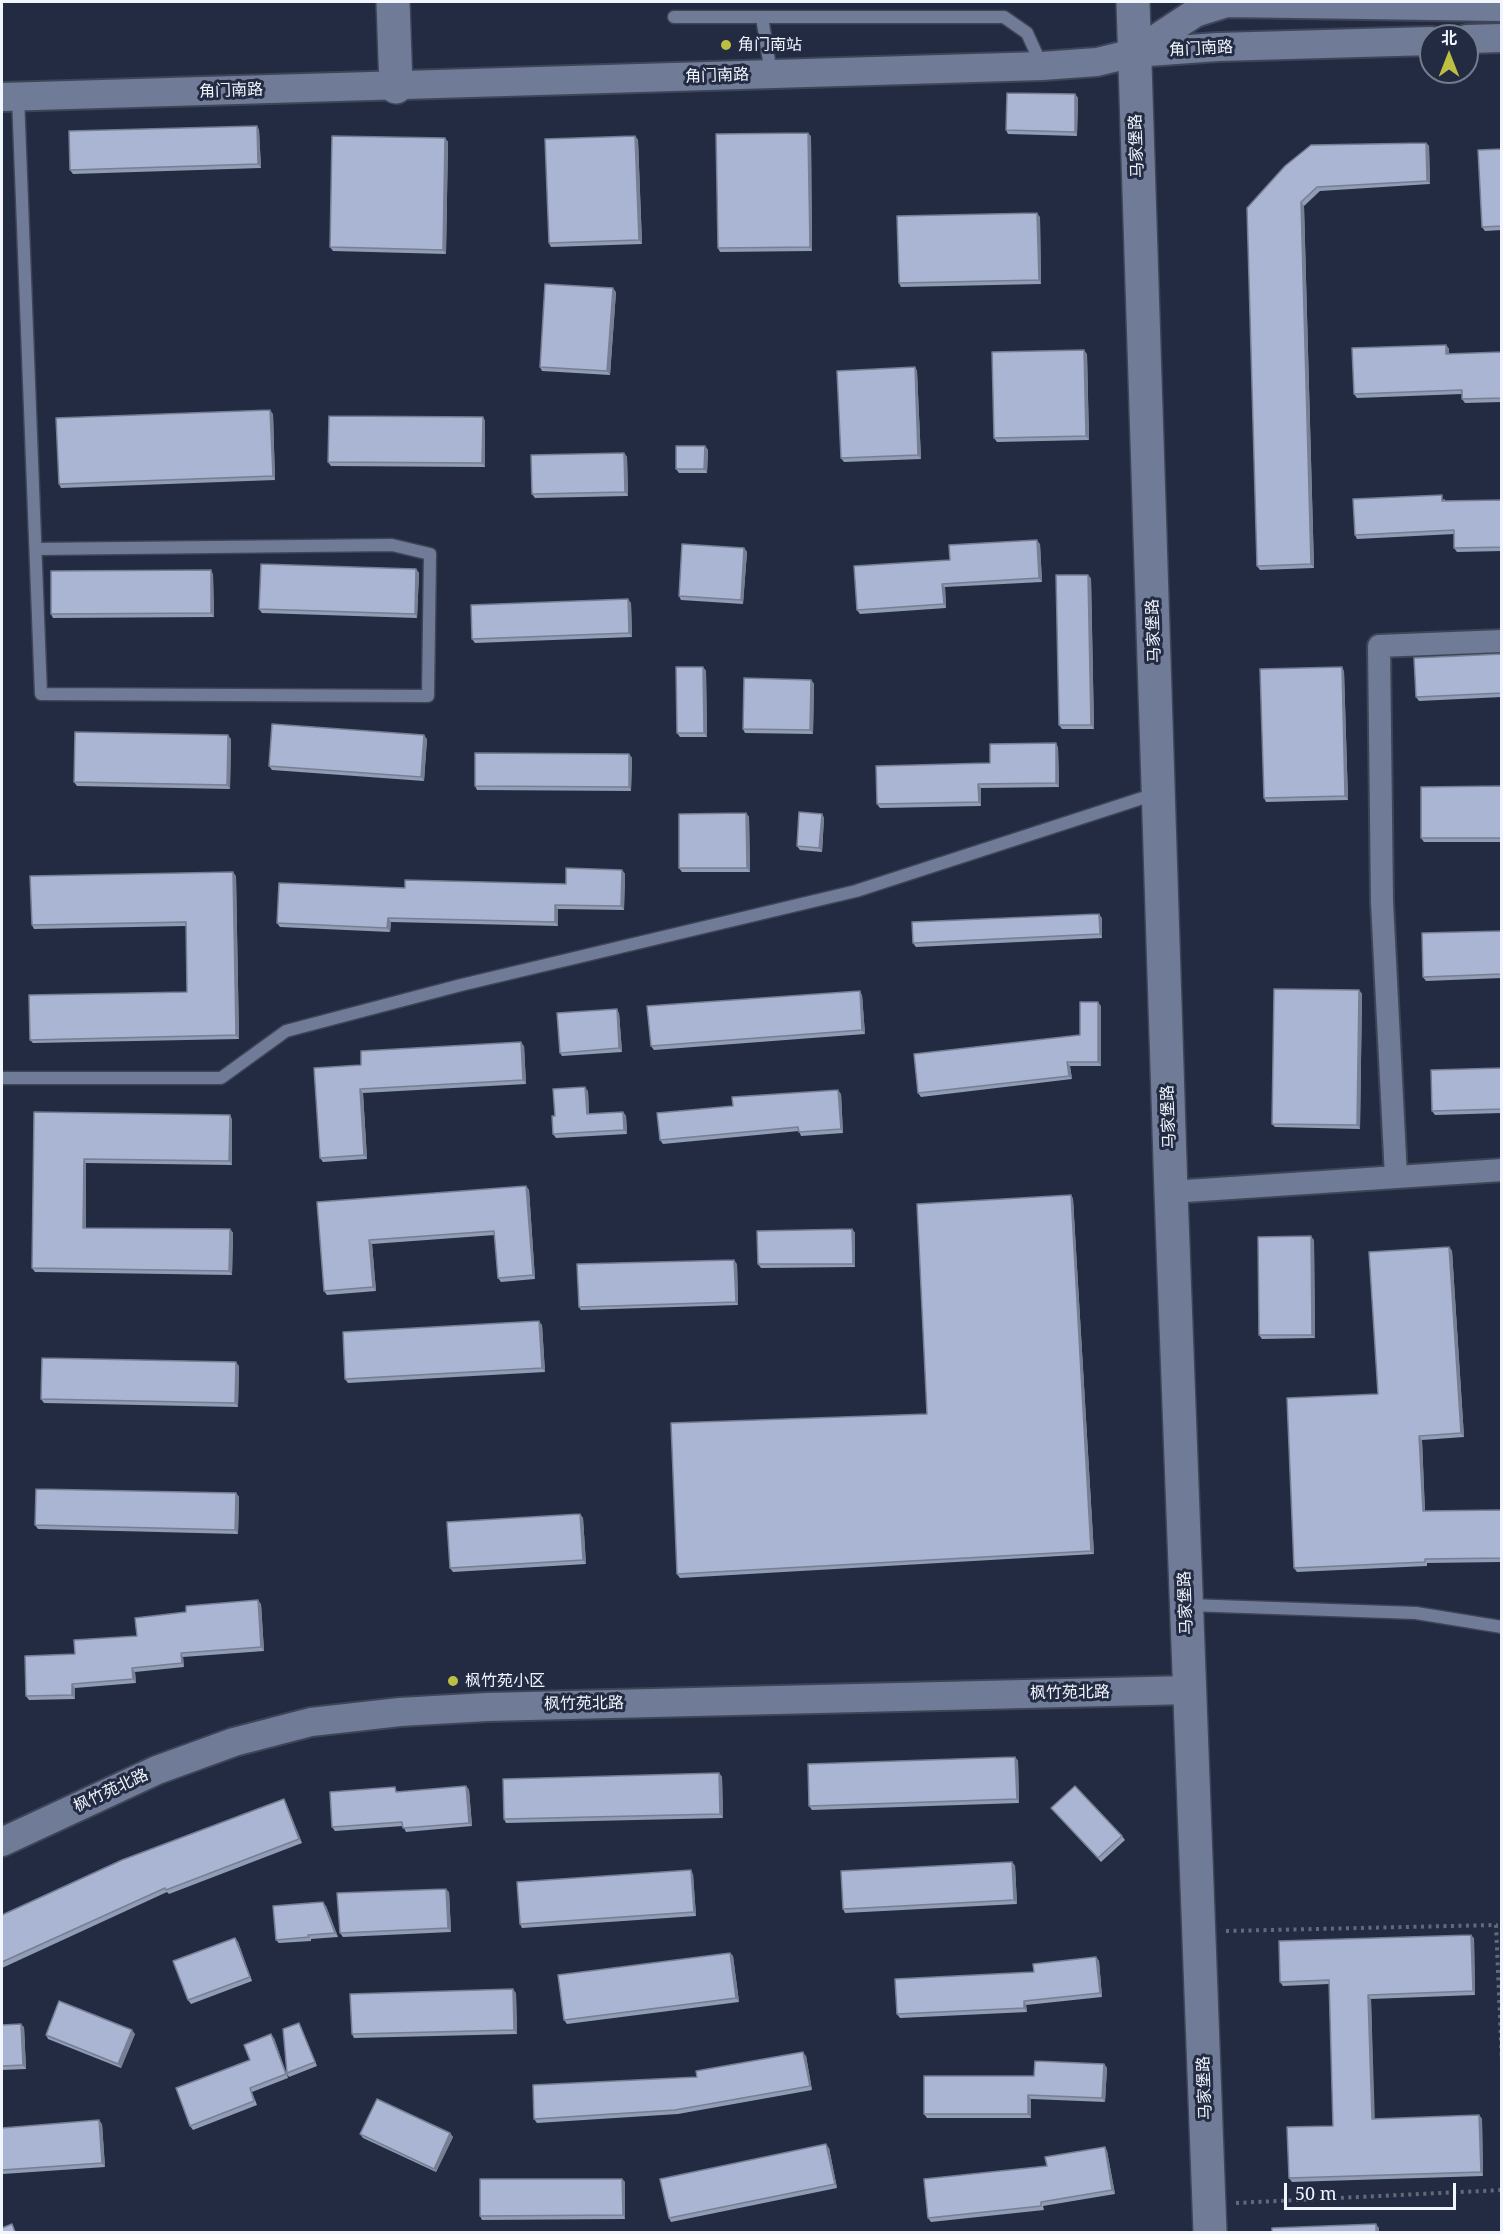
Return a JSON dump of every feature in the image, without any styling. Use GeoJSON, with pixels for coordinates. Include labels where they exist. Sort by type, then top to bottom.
{"type":"FeatureCollection","features":[{"type":"Feature","properties":{"kind":"main road"},"geometry":{"type":"LineString","coordinates":[[393,2],[396,87]]}},
{"type":"Feature","properties":{"kind":"main road","name":"马家堡路"},"geometry":{"type":"LineString","coordinates":[[1133,2],[1171,1192],[1210,2219]]}},
{"type":"Feature","properties":{"kind":"street"},"geometry":{"type":"LineString","coordinates":[[1134,53],[1195,13],[1227,3],[1502,7]]}},
{"type":"Feature","properties":{"kind":"street"},"geometry":{"type":"LineString","coordinates":[[1479,39],[1502,38]]}},
{"type":"Feature","properties":{"kind":"street","name":"角门南路"},"geometry":{"type":"LineString","coordinates":[[10,97],[1042,66],[1097,62],[1134,53],[1419,40]]}},
{"type":"Feature","properties":{"kind":"street"},"geometry":{"type":"LineString","coordinates":[[1396,1177],[1382,902],[1379,646],[1502,641]]}},
{"type":"Feature","properties":{"kind":"street"},"geometry":{"type":"LineString","coordinates":[[1171,1192],[1502,1170]]}},
{"type":"Feature","properties":{"kind":"street","name":"枫竹苑北路"},"geometry":{"type":"LineString","coordinates":[[2,1842],[157,1770],[234,1742],[311,1722],[400,1712],[487,1707],[1190,1690]]}},
{"type":"Feature","properties":{"kind":"lane"},"geometry":{"type":"LineString","coordinates":[[674,17],[1004,17],[1027,33],[1042,66]]}},
{"type":"Feature","properties":{"kind":"lane"},"geometry":{"type":"LineString","coordinates":[[762,17],[771,74]]}},
{"type":"Feature","properties":{"kind":"lane"},"geometry":{"type":"LineString","coordinates":[[10,97],[36,549],[41,694],[428,696],[430,554],[392,545],[36,549]]}},
{"type":"Feature","properties":{"kind":"lane"},"geometry":{"type":"LineString","coordinates":[[2,1078],[221,1078],[286,1031],[472,983],[856,891],[1159,793]]}},
{"type":"Feature","properties":{"kind":"lane"},"geometry":{"type":"LineString","coordinates":[[1186,1605],[1416,1613],[1502,1627]]}},
{"type":"Feature","properties":{"kind":"path"},"geometry":{"type":"LineString","coordinates":[[1198,1931],[1496,1925],[1502,2064]]}},
{"type":"Feature","properties":{"kind":"path"},"geometry":{"type":"LineString","coordinates":[[1210,2219],[1502,2190]]}},
{"type":"Feature","properties":{"kind":"building"},"geometry":{"type":"Polygon","coordinates":[[[1007,93],[1075,94],[1075,132],[1006,130],[1007,93]]]}},
{"type":"Feature","properties":{"kind":"building"},"geometry":{"type":"Polygon","coordinates":[[[257,126],[258,164],[70,170],[69,131],[257,126]]]}},
{"type":"Feature","properties":{"kind":"building"},"geometry":{"type":"Polygon","coordinates":[[[808,133],[810,247],[718,248],[716,134],[808,133]]]}},
{"type":"Feature","properties":{"kind":"building"},"geometry":{"type":"Polygon","coordinates":[[[332,136],[445,138],[443,250],[330,247],[332,136]]]}},
{"type":"Feature","properties":{"kind":"building"},"geometry":{"type":"Polygon","coordinates":[[[635,136],[639,240],[549,243],[545,139],[635,136]]]}},
{"type":"Feature","properties":{"kind":"building"},"geometry":{"type":"Polygon","coordinates":[[[1426,143],[1427,181],[1317,187],[1301,202],[1311,564],[1257,566],[1247,208],[1285,166],[1311,145],[1426,143]]]}},
{"type":"Feature","properties":{"kind":"building"},"geometry":{"type":"Polygon","coordinates":[[[1502,149],[1502,226],[1482,227],[1478,150],[1502,149]]]}},
{"type":"Feature","properties":{"kind":"building"},"geometry":{"type":"Polygon","coordinates":[[[1037,213],[1039,280],[899,283],[897,216],[1037,213]]]}},
{"type":"Feature","properties":{"kind":"building"},"geometry":{"type":"Polygon","coordinates":[[[545,284],[613,288],[607,371],[540,367],[545,284]]]}},
{"type":"Feature","properties":{"kind":"building"},"geometry":{"type":"Polygon","coordinates":[[[1446,345],[1446,354],[1502,352],[1502,398],[1462,399],[1462,390],[1354,394],[1352,348],[1446,345]]]}},
{"type":"Feature","properties":{"kind":"building"},"geometry":{"type":"Polygon","coordinates":[[[1084,350],[1086,436],[994,438],[992,352],[1084,350]]]}},
{"type":"Feature","properties":{"kind":"building"},"geometry":{"type":"Polygon","coordinates":[[[915,367],[918,455],[841,458],[837,371],[915,367]]]}},
{"type":"Feature","properties":{"kind":"building"},"geometry":{"type":"Polygon","coordinates":[[[270,410],[273,476],[59,484],[56,418],[270,410]]]}},
{"type":"Feature","properties":{"kind":"building"},"geometry":{"type":"Polygon","coordinates":[[[329,416],[483,417],[482,463],[328,462],[329,416]]]}},
{"type":"Feature","properties":{"kind":"building"},"geometry":{"type":"Polygon","coordinates":[[[676,446],[705,446],[704,469],[676,469],[676,446]]]}},
{"type":"Feature","properties":{"kind":"building"},"geometry":{"type":"Polygon","coordinates":[[[624,453],[625,492],[532,494],[531,455],[624,453]]]}},
{"type":"Feature","properties":{"kind":"building"},"geometry":{"type":"Polygon","coordinates":[[[1442,495],[1442,501],[1502,500],[1502,547],[1454,548],[1454,530],[1355,535],[1353,499],[1442,495]]]}},
{"type":"Feature","properties":{"kind":"building"},"geometry":{"type":"Polygon","coordinates":[[[1037,540],[1039,578],[942,584],[944,604],[857,610],[854,566],[950,560],[949,545],[1037,540]]]}},
{"type":"Feature","properties":{"kind":"building"},"geometry":{"type":"Polygon","coordinates":[[[682,544],[744,548],[741,600],[679,596],[682,544]]]}},
{"type":"Feature","properties":{"kind":"building"},"geometry":{"type":"Polygon","coordinates":[[[261,564],[416,569],[415,614],[259,609],[261,564]]]}},
{"type":"Feature","properties":{"kind":"building"},"geometry":{"type":"Polygon","coordinates":[[[211,570],[211,613],[51,614],[51,571],[211,570]]]}},
{"type":"Feature","properties":{"kind":"building"},"geometry":{"type":"Polygon","coordinates":[[[1056,575],[1088,575],[1091,725],[1059,725],[1056,575]]]}},
{"type":"Feature","properties":{"kind":"building"},"geometry":{"type":"Polygon","coordinates":[[[628,599],[629,633],[472,639],[471,605],[628,599]]]}},
{"type":"Feature","properties":{"kind":"building"},"geometry":{"type":"Polygon","coordinates":[[[1502,654],[1502,693],[1416,697],[1414,658],[1502,654]]]}},
{"type":"Feature","properties":{"kind":"building"},"geometry":{"type":"Polygon","coordinates":[[[676,667],[703,667],[704,733],[677,733],[676,667]]]}},
{"type":"Feature","properties":{"kind":"building"},"geometry":{"type":"Polygon","coordinates":[[[1342,667],[1345,796],[1264,798],[1260,669],[1342,667]]]}},
{"type":"Feature","properties":{"kind":"building"},"geometry":{"type":"Polygon","coordinates":[[[744,678],[811,680],[810,730],[743,729],[744,678]]]}},
{"type":"Feature","properties":{"kind":"building"},"geometry":{"type":"Polygon","coordinates":[[[272,724],[424,735],[421,777],[269,766],[272,724]]]}},
{"type":"Feature","properties":{"kind":"building"},"geometry":{"type":"Polygon","coordinates":[[[75,732],[228,735],[227,785],[74,782],[75,732]]]}},
{"type":"Feature","properties":{"kind":"building"},"geometry":{"type":"Polygon","coordinates":[[[1056,743],[1056,783],[978,784],[979,802],[877,804],[876,766],[990,763],[990,744],[1056,743]]]}},
{"type":"Feature","properties":{"kind":"building"},"geometry":{"type":"Polygon","coordinates":[[[475,753],[629,754],[629,787],[475,786],[475,753]]]}},
{"type":"Feature","properties":{"kind":"building"},"geometry":{"type":"Polygon","coordinates":[[[1502,786],[1502,838],[1421,838],[1421,787],[1502,786]]]}},
{"type":"Feature","properties":{"kind":"building"},"geometry":{"type":"Polygon","coordinates":[[[799,812],[822,814],[819,848],[797,846],[799,812]]]}},
{"type":"Feature","properties":{"kind":"building"},"geometry":{"type":"Polygon","coordinates":[[[746,813],[747,868],[679,868],[679,814],[746,813]]]}},
{"type":"Feature","properties":{"kind":"building"},"geometry":{"type":"Polygon","coordinates":[[[566,868],[622,870],[621,906],[555,905],[555,922],[388,918],[387,928],[277,923],[279,883],[405,888],[405,880],[566,884],[566,868]]]}},
{"type":"Feature","properties":{"kind":"building"},"geometry":{"type":"Polygon","coordinates":[[[233,872],[236,1035],[30,1040],[29,995],[187,992],[186,922],[32,925],[30,876],[233,872]]]}},
{"type":"Feature","properties":{"kind":"building"},"geometry":{"type":"Polygon","coordinates":[[[1099,914],[1100,934],[913,943],[912,922],[1099,914]]]}},
{"type":"Feature","properties":{"kind":"building"},"geometry":{"type":"Polygon","coordinates":[[[1502,931],[1502,974],[1423,977],[1422,933],[1502,931]]]}},
{"type":"Feature","properties":{"kind":"building"},"geometry":{"type":"Polygon","coordinates":[[[1274,989],[1359,990],[1357,1125],[1272,1124],[1274,989]]]}},
{"type":"Feature","properties":{"kind":"building"},"geometry":{"type":"Polygon","coordinates":[[[860,991],[862,1030],[651,1046],[647,1006],[860,991]]]}},
{"type":"Feature","properties":{"kind":"building"},"geometry":{"type":"Polygon","coordinates":[[[1080,1002],[1098,1002],[1098,1062],[1067,1062],[1069,1076],[918,1093],[914,1054],[1080,1035],[1080,1002]]]}},
{"type":"Feature","properties":{"kind":"building"},"geometry":{"type":"Polygon","coordinates":[[[617,1009],[619,1048],[560,1053],[557,1013],[617,1009]]]}},
{"type":"Feature","properties":{"kind":"building"},"geometry":{"type":"Polygon","coordinates":[[[521,1042],[523,1080],[360,1089],[364,1155],[320,1158],[314,1068],[361,1065],[361,1051],[521,1042]]]}},
{"type":"Feature","properties":{"kind":"building"},"geometry":{"type":"Polygon","coordinates":[[[1502,1068],[1502,1109],[1432,1111],[1431,1070],[1502,1068]]]}},
{"type":"Feature","properties":{"kind":"building"},"geometry":{"type":"Polygon","coordinates":[[[585,1087],[587,1114],[623,1112],[624,1130],[553,1134],[552,1116],[555,1116],[553,1089],[585,1087]]]}},
{"type":"Feature","properties":{"kind":"building"},"geometry":{"type":"Polygon","coordinates":[[[838,1090],[841,1129],[799,1132],[798,1127],[660,1140],[657,1113],[733,1106],[732,1097],[838,1090]]]}},
{"type":"Feature","properties":{"kind":"building"},"geometry":{"type":"Polygon","coordinates":[[[34,1112],[230,1115],[229,1161],[84,1159],[83,1228],[230,1229],[229,1271],[32,1268],[34,1112]]]}},
{"type":"Feature","properties":{"kind":"building"},"geometry":{"type":"Polygon","coordinates":[[[526,1186],[533,1275],[498,1278],[494,1231],[369,1240],[373,1287],[324,1291],[317,1202],[526,1186]]]}},
{"type":"Feature","properties":{"kind":"building"},"geometry":{"type":"Polygon","coordinates":[[[1071,1195],[1091,1551],[677,1574],[671,1423],[927,1414],[917,1204],[1071,1195]]]}},
{"type":"Feature","properties":{"kind":"building"},"geometry":{"type":"Polygon","coordinates":[[[852,1229],[853,1264],[758,1264],[757,1231],[852,1229]]]}},
{"type":"Feature","properties":{"kind":"building"},"geometry":{"type":"Polygon","coordinates":[[[1311,1236],[1312,1335],[1259,1335],[1258,1237],[1311,1236]]]}},
{"type":"Feature","properties":{"kind":"building"},"geometry":{"type":"Polygon","coordinates":[[[1449,1247],[1461,1433],[1419,1436],[1423,1511],[1502,1510],[1502,1558],[1425,1559],[1425,1562],[1294,1568],[1287,1398],[1378,1394],[1369,1252],[1449,1247]]]}},
{"type":"Feature","properties":{"kind":"building"},"geometry":{"type":"Polygon","coordinates":[[[734,1260],[736,1302],[579,1307],[577,1264],[734,1260]]]}},
{"type":"Feature","properties":{"kind":"building"},"geometry":{"type":"Polygon","coordinates":[[[539,1321],[542,1368],[345,1379],[343,1332],[539,1321]]]}},
{"type":"Feature","properties":{"kind":"building"},"geometry":{"type":"Polygon","coordinates":[[[42,1358],[236,1362],[235,1403],[41,1399],[42,1358]]]}},
{"type":"Feature","properties":{"kind":"building"},"geometry":{"type":"Polygon","coordinates":[[[36,1489],[236,1493],[235,1530],[35,1525],[36,1489]]]}},
{"type":"Feature","properties":{"kind":"building"},"geometry":{"type":"Polygon","coordinates":[[[580,1514],[583,1560],[450,1568],[447,1522],[580,1514]]]}},
{"type":"Feature","properties":{"kind":"building"},"geometry":{"type":"Polygon","coordinates":[[[258,1600],[261,1647],[181,1653],[182,1663],[132,1668],[133,1679],[72,1684],[72,1695],[26,1696],[25,1656],[75,1654],[74,1640],[137,1636],[135,1618],[186,1612],[186,1606],[258,1600]]]}},
{"type":"Feature","properties":{"kind":"building"},"geometry":{"type":"Polygon","coordinates":[[[1015,1757],[1017,1799],[809,1806],[808,1764],[1015,1757]]]}},
{"type":"Feature","properties":{"kind":"building"},"geometry":{"type":"Polygon","coordinates":[[[719,1773],[720,1814],[504,1819],[503,1779],[719,1773]]]}},
{"type":"Feature","properties":{"kind":"building"},"geometry":{"type":"Polygon","coordinates":[[[466,1786],[469,1823],[403,1828],[402,1822],[332,1827],[330,1792],[395,1787],[396,1792],[466,1786]]]}},
{"type":"Feature","properties":{"kind":"building"},"geometry":{"type":"Polygon","coordinates":[[[1075,1786],[1122,1836],[1098,1858],[1051,1808],[1075,1786]]]}},
{"type":"Feature","properties":{"kind":"building"},"geometry":{"type":"Polygon","coordinates":[[[284,1799],[299,1839],[166,1890],[165,1888],[2,1962],[2,1915],[122,1860],[284,1799]]]}},
{"type":"Feature","properties":{"kind":"building"},"geometry":{"type":"Polygon","coordinates":[[[1012,1862],[1014,1900],[843,1909],[841,1871],[1012,1862]]]}},
{"type":"Feature","properties":{"kind":"building"},"geometry":{"type":"Polygon","coordinates":[[[691,1870],[694,1912],[520,1924],[517,1882],[691,1870]]]}},
{"type":"Feature","properties":{"kind":"building"},"geometry":{"type":"Polygon","coordinates":[[[446,1889],[448,1928],[340,1933],[337,1893],[446,1889]]]}},
{"type":"Feature","properties":{"kind":"building"},"geometry":{"type":"Polygon","coordinates":[[[323,1902],[335,1933],[276,1940],[273,1906],[323,1902]]]}},
{"type":"Feature","properties":{"kind":"building"},"geometry":{"type":"Polygon","coordinates":[[[1471,1935],[1473,1991],[1368,1995],[1372,2119],[1479,2115],[1481,2172],[1289,2178],[1287,2127],[1333,2126],[1329,1980],[1280,1982],[1279,1941],[1471,1935]]]}},
{"type":"Feature","properties":{"kind":"building"},"geometry":{"type":"Polygon","coordinates":[[[235,1938],[250,1977],[188,2000],[173,1961],[235,1938]]]}},
{"type":"Feature","properties":{"kind":"building"},"geometry":{"type":"Polygon","coordinates":[[[730,1953],[736,1998],[564,2020],[558,1975],[730,1953]]]}},
{"type":"Feature","properties":{"kind":"building"},"geometry":{"type":"Polygon","coordinates":[[[1096,1957],[1100,1993],[1024,2001],[1024,2008],[897,2014],[895,1979],[1034,1972],[1033,1964],[1096,1957]]]}},
{"type":"Feature","properties":{"kind":"building"},"geometry":{"type":"Polygon","coordinates":[[[513,1989],[514,2030],[352,2034],[350,1994],[513,1989]]]}},
{"type":"Feature","properties":{"kind":"building"},"geometry":{"type":"Polygon","coordinates":[[[59,2001],[132,2030],[118,2064],[46,2035],[59,2001]]]}},
{"type":"Feature","properties":{"kind":"building"},"geometry":{"type":"Polygon","coordinates":[[[299,2023],[315,2062],[287,2073],[283,2029],[299,2023]]]}},
{"type":"Feature","properties":{"kind":"building"},"geometry":{"type":"Polygon","coordinates":[[[21,2024],[23,2065],[2,2066],[2,2025],[21,2024]]]}},
{"type":"Feature","properties":{"kind":"building"},"geometry":{"type":"Polygon","coordinates":[[[271,2034],[286,2074],[250,2088],[254,2101],[190,2126],[176,2088],[250,2060],[244,2045],[271,2034]]]}},
{"type":"Feature","properties":{"kind":"building"},"geometry":{"type":"Polygon","coordinates":[[[803,2052],[810,2086],[675,2110],[534,2119],[533,2085],[697,2077],[696,2071],[803,2052]]]}},
{"type":"Feature","properties":{"kind":"building"},"geometry":{"type":"Polygon","coordinates":[[[1035,2061],[1104,2064],[1102,2098],[1028,2095],[1028,2114],[924,2114],[924,2076],[1034,2076],[1035,2061]]]}},
{"type":"Feature","properties":{"kind":"building"},"geometry":{"type":"Polygon","coordinates":[[[377,2099],[450,2133],[434,2169],[360,2134],[377,2099]]]}},
{"type":"Feature","properties":{"kind":"building"},"geometry":{"type":"Polygon","coordinates":[[[99,2120],[102,2163],[2,2170],[2,2128],[99,2120]]]}},
{"type":"Feature","properties":{"kind":"building"},"geometry":{"type":"Polygon","coordinates":[[[826,2144],[835,2184],[669,2218],[660,2179],[826,2144]]]}},
{"type":"Feature","properties":{"kind":"building"},"geometry":{"type":"Polygon","coordinates":[[[1105,2147],[1112,2190],[1041,2202],[1041,2206],[928,2218],[924,2179],[1047,2166],[1045,2157],[1105,2147]]]}},
{"type":"Feature","properties":{"kind":"building"},"geometry":{"type":"Polygon","coordinates":[[[480,2179],[622,2179],[623,2215],[480,2216],[480,2179]]]}},
{"type":"Feature","properties":{"kind":"building"},"geometry":{"type":"Polygon","coordinates":[[[12,2224],[15,2232],[2,2232],[2,2228],[12,2224]]]}},
{"type":"Feature","properties":{"kind":"building"},"geometry":{"type":"Polygon","coordinates":[[[1376,2224],[1376,2232],[1272,2232],[1272,2228],[1376,2224]]]}},
{"type":"Feature","properties":{"kind":"place","name":"角门南站"},"geometry":{"type":"Point","coordinates":[726,45]}},
{"type":"Feature","properties":{"kind":"place","name":"枫竹苑小区"},"geometry":{"type":"Point","coordinates":[453,1681]}}]}
